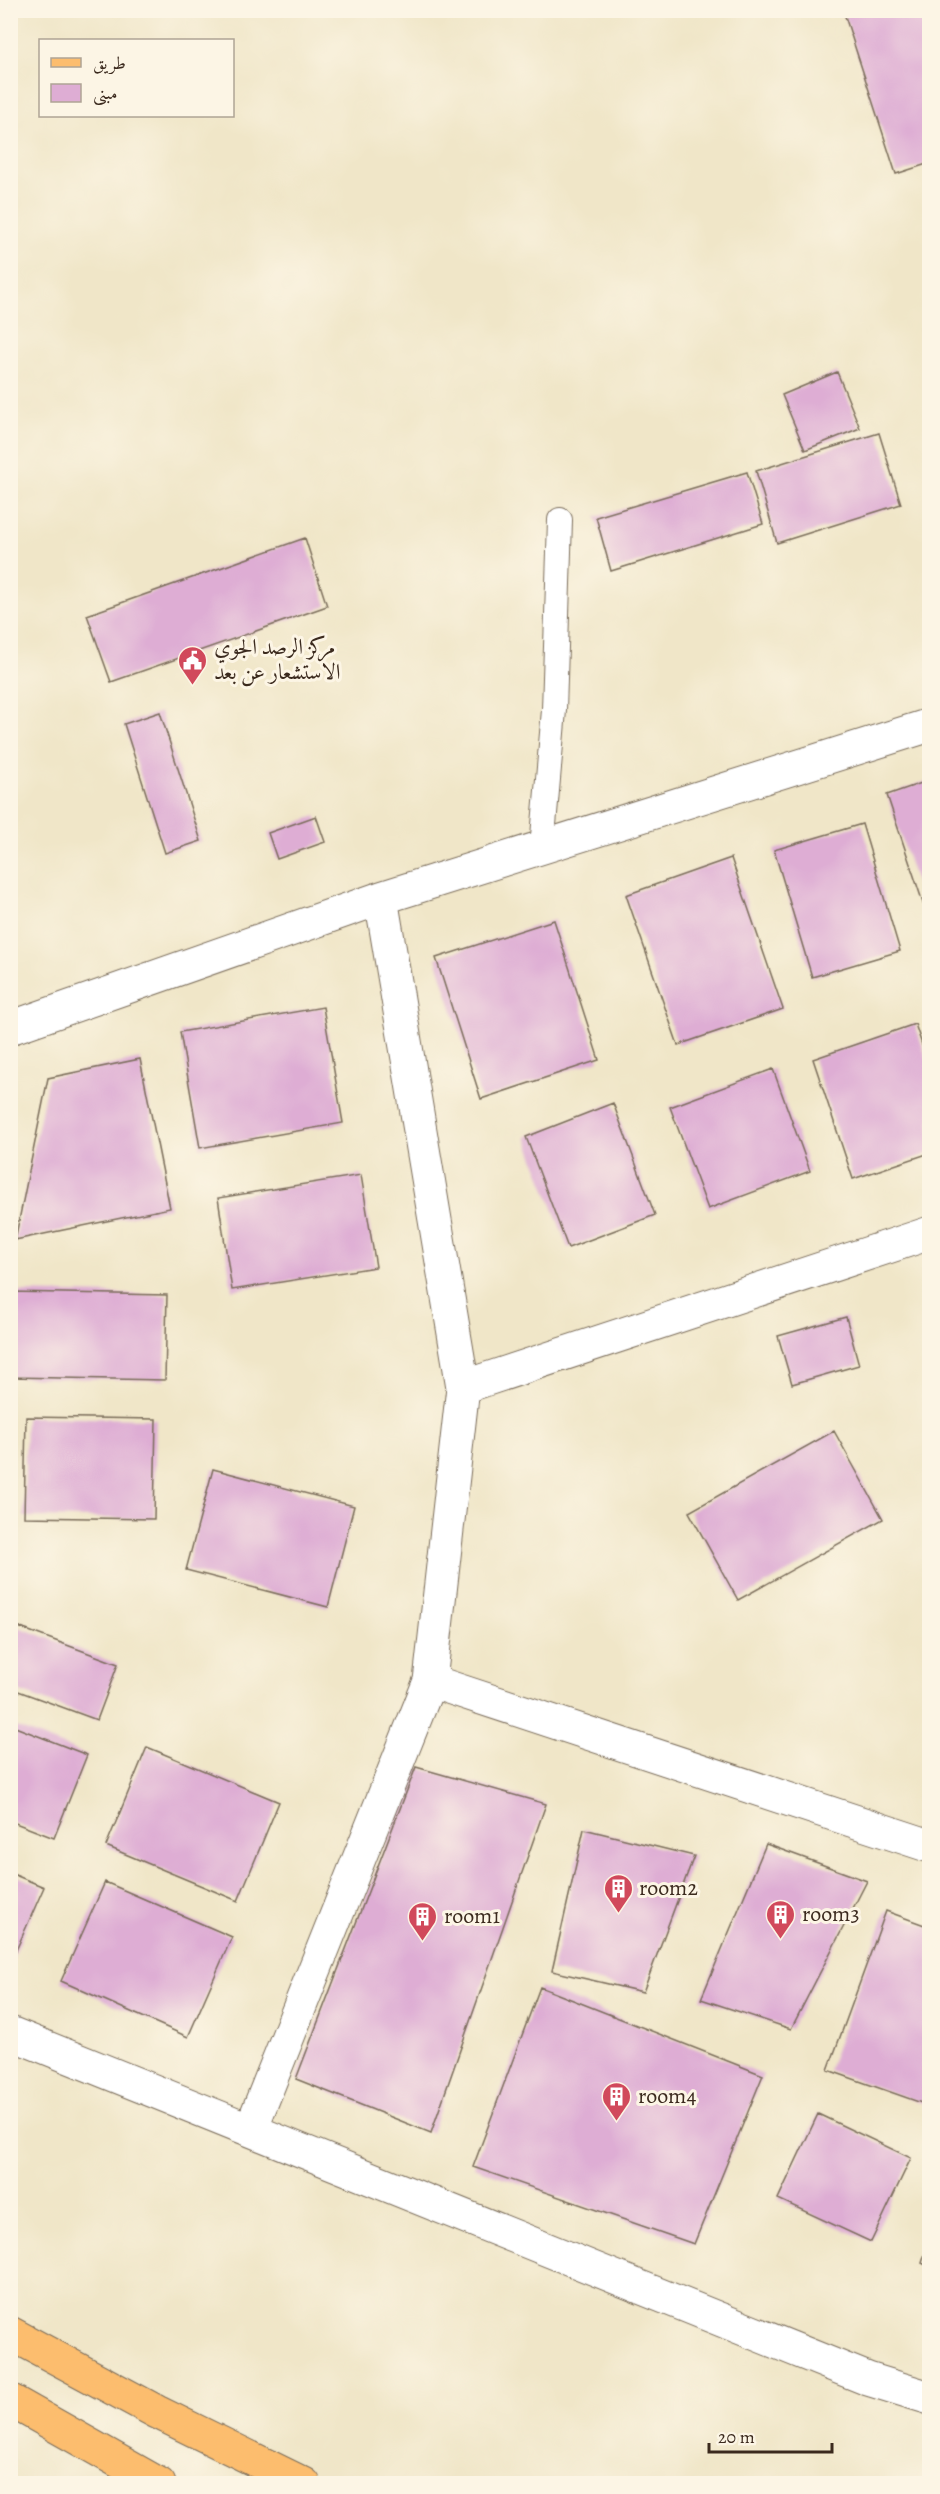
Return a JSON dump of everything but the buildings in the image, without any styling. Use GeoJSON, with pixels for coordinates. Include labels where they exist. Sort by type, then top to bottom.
{"type":"FeatureCollection","features":[{"type":"Feature","properties":{"kind":"main road"},"geometry":{"type":"LineString","coordinates":[[10,2333],[157,2412],[304,2484]]}},
{"type":"Feature","properties":{"kind":"main road"},"geometry":{"type":"LineString","coordinates":[[10,2400],[159,2484]]}},
{"type":"Feature","properties":{"kind":"street"},"geometry":{"type":"LineString","coordinates":[[10,1028],[381,898],[930,725]]}},
{"type":"Feature","properties":{"kind":"street"},"geometry":{"type":"LineString","coordinates":[[251,2129],[430,1682],[463,1387],[381,898]]}},
{"type":"Feature","properties":{"kind":"street"},"geometry":{"type":"LineString","coordinates":[[463,1387],[928,1240]]}},
{"type":"Feature","properties":{"kind":"street"},"geometry":{"type":"LineString","coordinates":[[430,1682],[930,1846]]}},
{"type":"Feature","properties":{"kind":"street"},"geometry":{"type":"LineString","coordinates":[[10,2033],[857,2374],[930,2398]]}},
{"type":"Feature","properties":{"kind":"lane"},"geometry":{"type":"LineString","coordinates":[[542,848],[554,710],[560,520]]}},
{"type":"Feature","properties":{"kind":"place","name":"مركز الرصد الجوي الاستشعار عن بعد"},"geometry":{"type":"Point","coordinates":[193,686]}},
{"type":"Feature","properties":{"kind":"place","name":"room2"},"geometry":{"type":"Point","coordinates":[618,1914]}},
{"type":"Feature","properties":{"kind":"place","name":"room3"},"geometry":{"type":"Point","coordinates":[781,1940]}},
{"type":"Feature","properties":{"kind":"place","name":"room1"},"geometry":{"type":"Point","coordinates":[423,1942]}},
{"type":"Feature","properties":{"kind":"place","name":"room4"},"geometry":{"type":"Point","coordinates":[617,2122]}}]}
